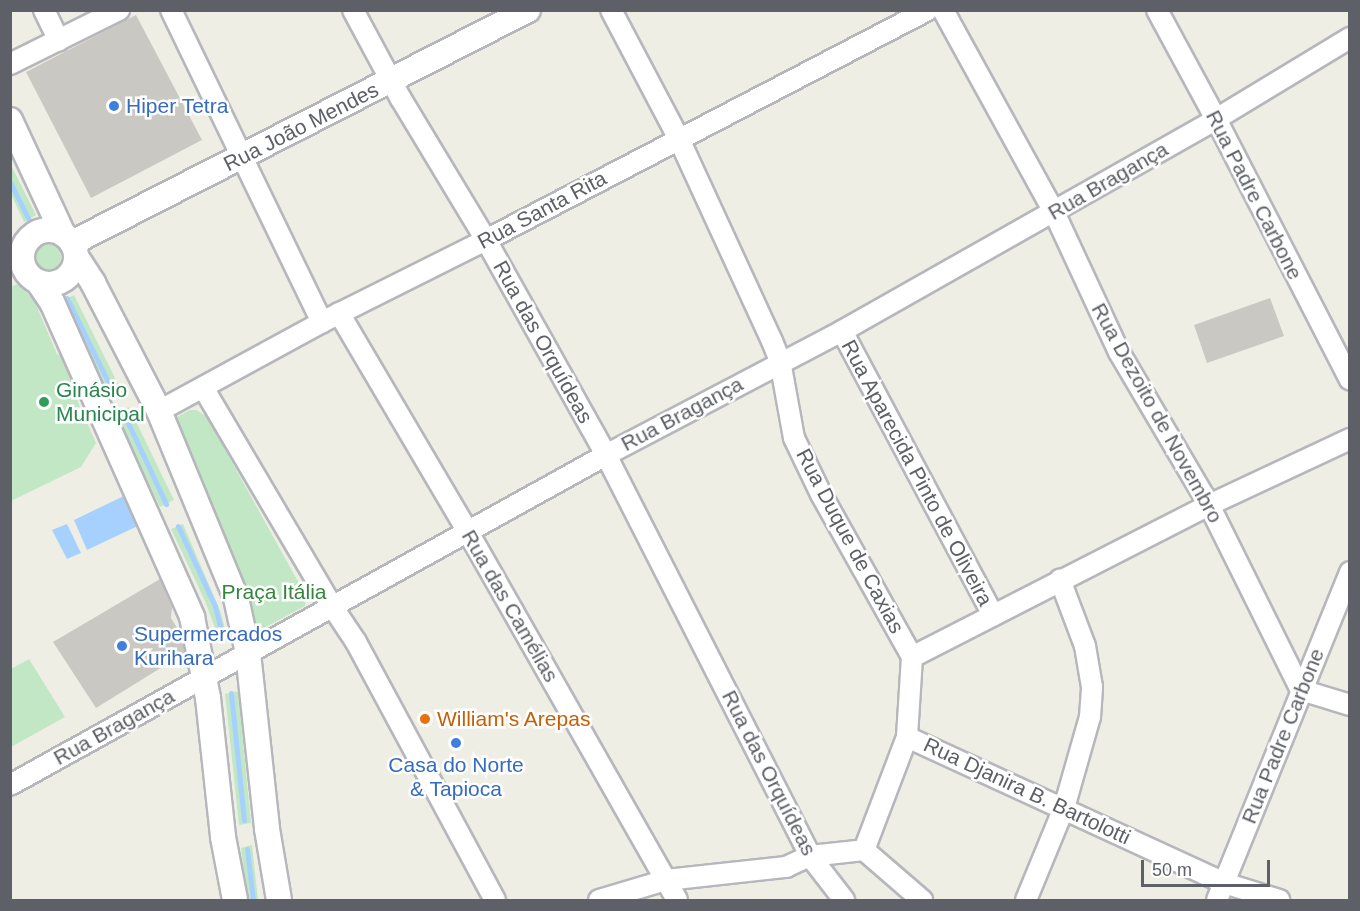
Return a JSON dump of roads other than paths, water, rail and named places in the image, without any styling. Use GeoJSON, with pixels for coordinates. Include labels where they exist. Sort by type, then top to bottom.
{"type":"FeatureCollection","features":[{"type":"Feature","properties":{"kind":"street"},"geometry":{"type":"LineString","coordinates":[[44,10],[59,41]]}},
{"type":"Feature","properties":{"kind":"street"},"geometry":{"type":"LineString","coordinates":[[10,64],[119,10]]}},
{"type":"Feature","properties":{"kind":"street","name":"Rua das Camélias"},"geometry":{"type":"LineString","coordinates":[[171,10],[242,157],[331,317],[468,532],[677,900]]}},
{"type":"Feature","properties":{"kind":"street","name":"Rua das Orquídeas"},"geometry":{"type":"LineString","coordinates":[[353,10],[391,81],[486,240],[606,455],[810,856],[844,900]]}},
{"type":"Feature","properties":{"kind":"street","name":"Rua João Mendes"},"geometry":{"type":"LineString","coordinates":[[70,245],[528,10]]}},
{"type":"Feature","properties":{"kind":"street","name":"Rua Duque de Caxias"},"geometry":{"type":"LineString","coordinates":[[611,10],[679,139],[780,361],[794,438],[821,494],[912,657],[907,737],[864,850]]}},
{"type":"Feature","properties":{"kind":"street","name":"Rua Santa Rita"},"geometry":{"type":"LineString","coordinates":[[159,411],[204,389],[331,317],[486,240],[927,10]]}},
{"type":"Feature","properties":{"kind":"street","name":"Rua Dezoito de Novembro"},"geometry":{"type":"LineString","coordinates":[[943,10],[1054,212],[1119,352],[1209,505],[1301,690]]}},
{"type":"Feature","properties":{"kind":"street","name":"Rua Padre Carbone"},"geometry":{"type":"LineString","coordinates":[[1156,10],[1216,119],[1350,380]]}},
{"type":"Feature","properties":{"kind":"street","name":"Rua Bragança"},"geometry":{"type":"LineString","coordinates":[[10,785],[606,455],[780,361],[842,331],[1216,119],[1350,38]]}},
{"type":"Feature","properties":{"kind":"street"},"geometry":{"type":"LineString","coordinates":[[10,120],[70,245],[93,283],[159,411],[236,598],[248,653],[267,829],[279,900]]}},
{"type":"Feature","properties":{"kind":"street"},"geometry":{"type":"LineString","coordinates":[[10,226],[24,269],[52,302],[192,617],[205,676],[223,837],[235,900]]}},
{"type":"Feature","properties":{"kind":"street"},"geometry":{"type":"LineString","coordinates":[[55,231],[70,245],[75,267],[64,280],[56,284],[24,269],[26,242],[39,232],[55,231]]}},
{"type":"Feature","properties":{"kind":"street","name":"Rua Aparecida Pinto de Oliveira"},"geometry":{"type":"LineString","coordinates":[[842,331],[993,615]]}},
{"type":"Feature","properties":{"kind":"street"},"geometry":{"type":"LineString","coordinates":[[204,389],[332,606],[356,642],[495,900]]}},
{"type":"Feature","properties":{"kind":"street"},"geometry":{"type":"LineString","coordinates":[[912,657],[1209,505],[1350,439]]}},
{"type":"Feature","properties":{"kind":"street","name":"Rua Padre Carbone"},"geometry":{"type":"LineString","coordinates":[[1220,892],[1350,572]]}},
{"type":"Feature","properties":{"kind":"street"},"geometry":{"type":"LineString","coordinates":[[1026,900],[1064,808],[1090,717],[1092,687],[1085,646],[1060,580]]}},
{"type":"Feature","properties":{"kind":"street"},"geometry":{"type":"LineString","coordinates":[[1301,690],[1350,705]]}},
{"type":"Feature","properties":{"kind":"street","name":"Rua Djanira B. Bartolotti"},"geometry":{"type":"LineString","coordinates":[[907,737],[1064,808],[1220,892],[1279,900]]}},
{"type":"Feature","properties":{"kind":"street"},"geometry":{"type":"LineString","coordinates":[[600,900],[666,880],[786,867],[810,856],[864,850],[922,900]]}},
{"type":"Feature","properties":{"kind":"water"},"geometry":{"type":"Polygon","coordinates":[[[132,492],[146,522],[87,550],[74,520],[132,492]]]}},
{"type":"Feature","properties":{"kind":"water"},"geometry":{"type":"Polygon","coordinates":[[[67,524],[81,553],[67,559],[52,530],[67,524]]]}},
{"type":"Feature","properties":{"kind":"waterway"},"geometry":{"type":"LineString","coordinates":[[10,182],[29,220]]}},
{"type":"Feature","properties":{"kind":"waterway"},"geometry":{"type":"LineString","coordinates":[[67,298],[111,388]]}},
{"type":"Feature","properties":{"kind":"waterway"},"geometry":{"type":"LineString","coordinates":[[122,410],[166,504]]}},
{"type":"Feature","properties":{"kind":"waterway"},"geometry":{"type":"LineString","coordinates":[[178,526],[215,606],[222,635]]}},
{"type":"Feature","properties":{"kind":"waterway"},"geometry":{"type":"LineString","coordinates":[[231,693],[244,820]]}},
{"type":"Feature","properties":{"kind":"waterway"},"geometry":{"type":"LineString","coordinates":[[247,849],[253,900]]}},
{"type":"Feature","properties":{"kind":"place","name":"Hiper Tetra"},"geometry":{"type":"Point","coordinates":[114,106]}},
{"type":"Feature","properties":{"kind":"place","name":"Ginásio Municipal"},"geometry":{"type":"Point","coordinates":[44,402]}},
{"type":"Feature","properties":{"kind":"place","name":"Supermercados Kurihara"},"geometry":{"type":"Point","coordinates":[122,646]}},
{"type":"Feature","properties":{"kind":"place","name":"William's Arepas"},"geometry":{"type":"Point","coordinates":[425,719]}},
{"type":"Feature","properties":{"kind":"place","name":"Casa do Norte & Tapioca"},"geometry":{"type":"Point","coordinates":[456,743]}},
{"type":"Feature","properties":{"kind":"park label","name":"Praça Itália"},"geometry":{"type":"Point","coordinates":[274,592]}}]}
